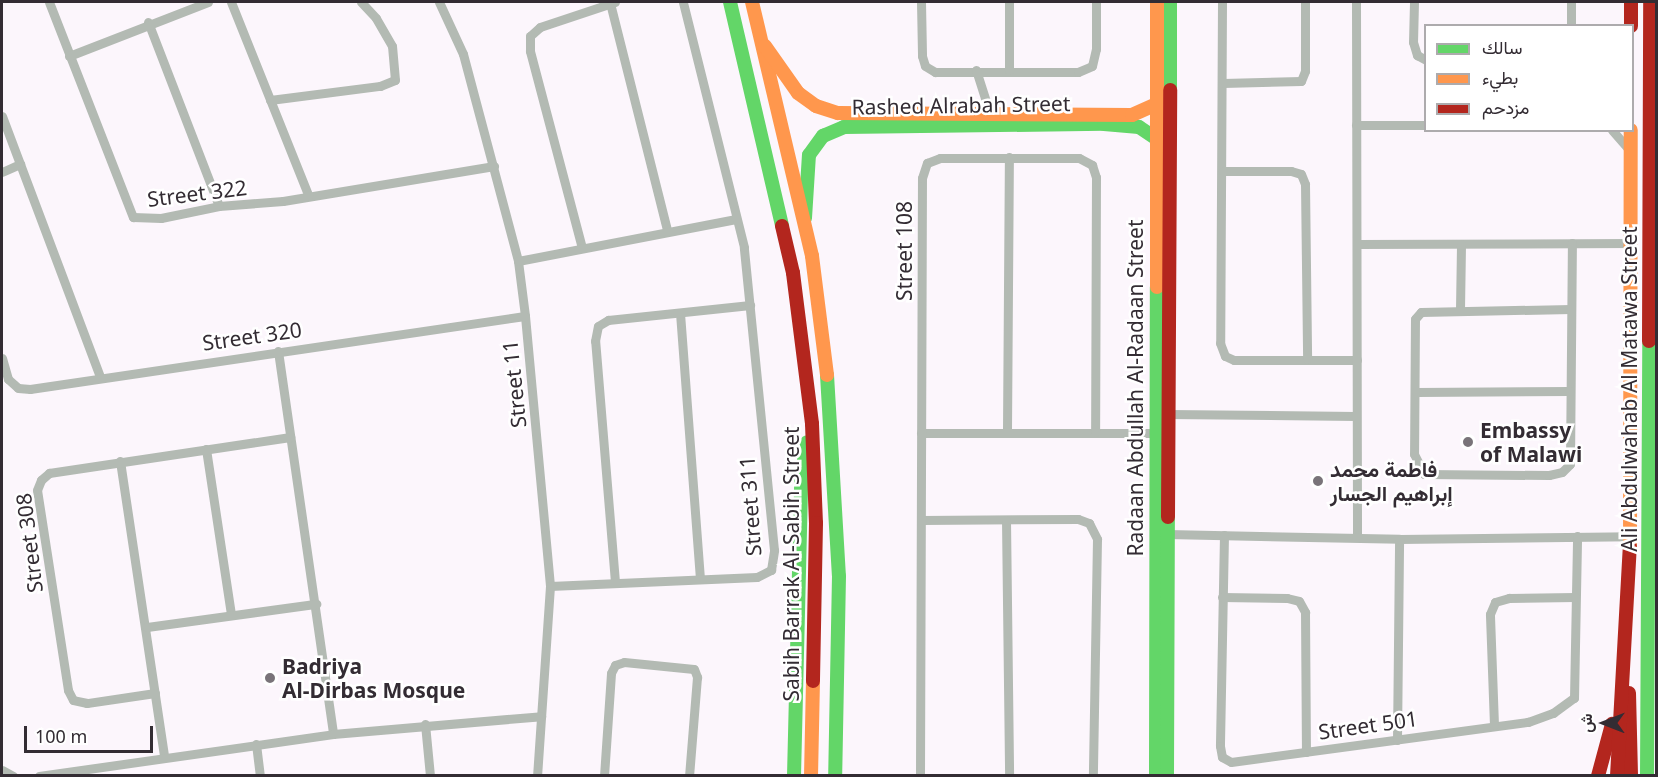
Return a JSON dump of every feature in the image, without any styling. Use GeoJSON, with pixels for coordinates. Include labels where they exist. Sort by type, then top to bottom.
{"type":"FeatureCollection","features":[{"type":"Feature","properties":{"kind":"street","name":"Street 322"},"geometry":{"type":"LineString","coordinates":[[49,2],[133,217],[160,218],[219,206],[283,201],[308,195],[494,166]]}},
{"type":"Feature","properties":{"kind":"street"},"geometry":{"type":"LineString","coordinates":[[69,56],[148,22],[208,2]]}},
{"type":"Feature","properties":{"kind":"street"},"geometry":{"type":"LineString","coordinates":[[231,2],[308,195]]}},
{"type":"Feature","properties":{"kind":"street"},"geometry":{"type":"LineString","coordinates":[[270,100],[380,86],[395,80],[392,46],[376,18],[361,2]]}},
{"type":"Feature","properties":{"kind":"street","name":"Street 11"},"geometry":{"type":"LineString","coordinates":[[439,2],[464,54],[518,261],[525,316],[550,586],[537,776]]}},
{"type":"Feature","properties":{"kind":"street"},"geometry":{"type":"LineString","coordinates":[[582,248],[530,51],[530,36],[540,27],[612,2],[667,230]]}},
{"type":"Feature","properties":{"kind":"street","name":"Street 311"},"geometry":{"type":"LineString","coordinates":[[550,586],[700,577],[758,577],[771,570],[774,550],[744,247],[735,219],[683,2]]}},
{"type":"Feature","properties":{"kind":"street","name":"Sabih Barrak Al-Sabih Street"},"geometry":{"type":"LineString","coordinates":[[730,2],[793,273],[812,424],[815,576],[811,776]]}},
{"type":"Feature","properties":{"kind":"street","name":"Sabih Barrak Al-Sabih Street"},"geometry":{"type":"LineString","coordinates":[[752,2],[765,46],[824,331],[837,512],[835,776]]}},
{"type":"Feature","properties":{"kind":"street"},"geometry":{"type":"LineString","coordinates":[[921,2],[925,66],[935,72],[976,70],[1078,72],[1092,66],[1096,49],[1096,2]]}},
{"type":"Feature","properties":{"kind":"street"},"geometry":{"type":"LineString","coordinates":[[1009,2],[1009,70]]}},
{"type":"Feature","properties":{"kind":"street","name":"Radaan Abdullah Al-Radaan Street"},"geometry":{"type":"LineString","coordinates":[[1157,2],[1156,139],[1162,244]]}},
{"type":"Feature","properties":{"kind":"street","name":"Radaan Abdullah Al-Radaan Street"},"geometry":{"type":"LineString","coordinates":[[1167,776],[1155,433],[1161,315],[1170,2]]}},
{"type":"Feature","properties":{"kind":"street"},"geometry":{"type":"LineString","coordinates":[[1222,2],[1223,171],[1220,343],[1225,356],[1234,360],[1307,358],[1357,360]]}},
{"type":"Feature","properties":{"kind":"street"},"geometry":{"type":"LineString","coordinates":[[1222,84],[1301,81],[1305,71],[1305,2]]}},
{"type":"Feature","properties":{"kind":"street"},"geometry":{"type":"LineString","coordinates":[[1356,2],[1357,537]]}},
{"type":"Feature","properties":{"kind":"street"},"geometry":{"type":"LineString","coordinates":[[1414,2],[1413,42],[1417,55],[1424,59]]}},
{"type":"Feature","properties":{"kind":"street"},"geometry":{"type":"LineString","coordinates":[[1571,2],[1571,24]]}},
{"type":"Feature","properties":{"kind":"street"},"geometry":{"type":"LineString","coordinates":[[1631,2],[1631,24]]}},
{"type":"Feature","properties":{"kind":"street"},"geometry":{"type":"LineString","coordinates":[[1640,2],[1649,34]]}},
{"type":"Feature","properties":{"kind":"street","name":"Ali Abdulwahab Al Matawa Street"},"geometry":{"type":"LineString","coordinates":[[1647,776],[1653,537],[1653,114],[1649,34],[1650,2]]}},
{"type":"Feature","properties":{"kind":"street"},"geometry":{"type":"LineString","coordinates":[[148,22],[219,206]]}},
{"type":"Feature","properties":{"kind":"street","name":"Rashed Alrabah Street"},"geometry":{"type":"LineString","coordinates":[[765,46],[798,93],[826,111],[844,114],[990,114],[1132,120],[1156,139]]}},
{"type":"Feature","properties":{"kind":"street"},"geometry":{"type":"LineString","coordinates":[[976,70],[990,114]]}},
{"type":"Feature","properties":{"kind":"street","name":"Rashed Alrabah Street"},"geometry":{"type":"LineString","coordinates":[[804,226],[809,155],[823,136],[837,129],[1132,120],[1157,104]]}},
{"type":"Feature","properties":{"kind":"street"},"geometry":{"type":"LineString","coordinates":[[2,116],[100,377]]}},
{"type":"Feature","properties":{"kind":"street"},"geometry":{"type":"LineString","coordinates":[[1356,124],[1424,125]]}},
{"type":"Feature","properties":{"kind":"street"},"geometry":{"type":"LineString","coordinates":[[1614,132],[1631,153]]}},
{"type":"Feature","properties":{"kind":"street","name":"Ali Abdulwahab Al Matawa Street"},"geometry":{"type":"LineString","coordinates":[[1617,776],[1628,643],[1631,132]]}},
{"type":"Feature","properties":{"kind":"street"},"geometry":{"type":"LineString","coordinates":[[1007,431],[1009,157]]}},
{"type":"Feature","properties":{"kind":"street","name":"Street 108"},"geometry":{"type":"LineString","coordinates":[[920,776],[922,178],[927,163],[940,158],[1079,158],[1094,168],[1095,432]]}},
{"type":"Feature","properties":{"kind":"street"},"geometry":{"type":"LineString","coordinates":[[2,172],[20,164]]}},
{"type":"Feature","properties":{"kind":"street"},"geometry":{"type":"LineString","coordinates":[[1223,171],[1291,171],[1301,174],[1305,184],[1307,358]]}},
{"type":"Feature","properties":{"kind":"street"},"geometry":{"type":"LineString","coordinates":[[518,261],[667,230],[735,219]]}},
{"type":"Feature","properties":{"kind":"street"},"geometry":{"type":"LineString","coordinates":[[1571,309],[1429,309],[1415,319],[1414,454],[1424,474],[1549,475],[1562,472],[1570,464],[1572,243]]}},
{"type":"Feature","properties":{"kind":"street"},"geometry":{"type":"LineString","coordinates":[[1357,244],[1631,243]]}},
{"type":"Feature","properties":{"kind":"street"},"geometry":{"type":"LineString","coordinates":[[1460,309],[1461,244]]}},
{"type":"Feature","properties":{"kind":"street"},"geometry":{"type":"LineString","coordinates":[[615,582],[595,341],[598,326],[608,320],[750,305]]}},
{"type":"Feature","properties":{"kind":"street"},"geometry":{"type":"LineString","coordinates":[[680,313],[700,577]]}},
{"type":"Feature","properties":{"kind":"street","name":"Radaan Abdullah Al-Radaan Street"},"geometry":{"type":"LineString","coordinates":[[1156,776],[1167,534],[1167,414],[1161,315]]}},
{"type":"Feature","properties":{"kind":"street","name":"Street 320"},"geometry":{"type":"LineString","coordinates":[[2,358],[8,379],[18,388],[30,389],[525,316]]}},
{"type":"Feature","properties":{"kind":"street"},"geometry":{"type":"LineString","coordinates":[[278,351],[333,734]]}},
{"type":"Feature","properties":{"kind":"street"},"geometry":{"type":"LineString","coordinates":[[1416,392],[1570,392]]}},
{"type":"Feature","properties":{"kind":"street"},"geometry":{"type":"LineString","coordinates":[[1167,414],[1356,416]]}},
{"type":"Feature","properties":{"kind":"street"},"geometry":{"type":"LineString","coordinates":[[794,776],[801,480],[812,424]]}},
{"type":"Feature","properties":{"kind":"street"},"geometry":{"type":"LineString","coordinates":[[921,432],[1155,433]]}},
{"type":"Feature","properties":{"kind":"street","name":"Street 308"},"geometry":{"type":"LineString","coordinates":[[155,693],[87,703],[73,700],[68,690],[37,490],[41,480],[49,473],[290,437]]}},
{"type":"Feature","properties":{"kind":"street"},"geometry":{"type":"LineString","coordinates":[[207,449],[231,614]]}},
{"type":"Feature","properties":{"kind":"street"},"geometry":{"type":"LineString","coordinates":[[120,461],[147,627],[164,756]]}},
{"type":"Feature","properties":{"kind":"street"},"geometry":{"type":"LineString","coordinates":[[922,520],[1078,519],[1089,524],[1097,539],[1094,776]]}},
{"type":"Feature","properties":{"kind":"street"},"geometry":{"type":"LineString","coordinates":[[1006,520],[1009,776]]}},
{"type":"Feature","properties":{"kind":"street"},"geometry":{"type":"LineString","coordinates":[[1167,534],[1399,539],[1630,536]]}},
{"type":"Feature","properties":{"kind":"street","name":"Street 501"},"geometry":{"type":"LineString","coordinates":[[1224,535],[1222,757],[1231,762],[1249,762],[1494,725],[1528,722],[1553,713],[1574,698],[1577,536]]}},
{"type":"Feature","properties":{"kind":"street"},"geometry":{"type":"LineString","coordinates":[[1397,740],[1399,539]]}},
{"type":"Feature","properties":{"kind":"street"},"geometry":{"type":"LineString","coordinates":[[815,576],[823,616],[818,776]]}},
{"type":"Feature","properties":{"kind":"street"},"geometry":{"type":"LineString","coordinates":[[1222,597],[1287,598],[1299,601],[1305,612],[1306,752]]}},
{"type":"Feature","properties":{"kind":"street"},"geometry":{"type":"LineString","coordinates":[[1494,725],[1490,614],[1495,602],[1509,598],[1575,597]]}},
{"type":"Feature","properties":{"kind":"street"},"geometry":{"type":"LineString","coordinates":[[147,627],[316,604]]}},
{"type":"Feature","properties":{"kind":"street"},"geometry":{"type":"LineString","coordinates":[[1598,776],[1610,742],[1628,643]]}},
{"type":"Feature","properties":{"kind":"street"},"geometry":{"type":"LineString","coordinates":[[604,776],[611,673],[615,665],[624,662],[694,669],[697,677],[689,776]]}},
{"type":"Feature","properties":{"kind":"street"},"geometry":{"type":"LineString","coordinates":[[1649,677],[1656,765]]}},
{"type":"Feature","properties":{"kind":"street"},"geometry":{"type":"LineString","coordinates":[[1626,679],[1632,727],[1631,776]]}},
{"type":"Feature","properties":{"kind":"street"},"geometry":{"type":"LineString","coordinates":[[39,776],[86,772],[164,756],[333,734],[424,724],[541,716]]}},
{"type":"Feature","properties":{"kind":"street"},"geometry":{"type":"LineString","coordinates":[[424,724],[430,776]]}},
{"type":"Feature","properties":{"kind":"street"},"geometry":{"type":"LineString","coordinates":[[256,744],[260,776]]}},
{"type":"Feature","properties":{"kind":"street"},"geometry":{"type":"LineString","coordinates":[[2,770],[13,776]]}},
{"type":"Feature","properties":{"kind":"traffic: fast"},"geometry":{"type":"LineString","coordinates":[[730,2],[782,226]]}},
{"type":"Feature","properties":{"kind":"traffic: fast"},"geometry":{"type":"LineString","coordinates":[[1170,2],[1170,90]]}},
{"type":"Feature","properties":{"kind":"traffic: fast"},"geometry":{"type":"LineString","coordinates":[[805,218],[809,155],[823,136],[844,127],[1104,124],[1139,127],[1157,139]]}},
{"type":"Feature","properties":{"kind":"traffic: fast"},"geometry":{"type":"LineString","coordinates":[[1156,776],[1157,287]]}},
{"type":"Feature","properties":{"kind":"traffic: fast"},"geometry":{"type":"LineString","coordinates":[[1647,776],[1649,341]]}},
{"type":"Feature","properties":{"kind":"traffic: fast"},"geometry":{"type":"LineString","coordinates":[[827,375],[839,576],[835,776]]}},
{"type":"Feature","properties":{"kind":"traffic: fast"},"geometry":{"type":"LineString","coordinates":[[794,776],[801,479],[807,442]]}},
{"type":"Feature","properties":{"kind":"traffic: fast"},"geometry":{"type":"LineString","coordinates":[[1167,776],[1168,517]]}},
{"type":"Feature","properties":{"kind":"traffic: slow"},"geometry":{"type":"LineString","coordinates":[[752,2],[812,256],[827,375]]}},
{"type":"Feature","properties":{"kind":"traffic: slow"},"geometry":{"type":"LineString","coordinates":[[1157,2],[1157,287]]}},
{"type":"Feature","properties":{"kind":"traffic: slow"},"geometry":{"type":"LineString","coordinates":[[765,46],[798,93],[816,106],[838,113],[1132,115],[1157,104]]}},
{"type":"Feature","properties":{"kind":"traffic: slow"},"geometry":{"type":"LineString","coordinates":[[1630,546],[1631,132]]}},
{"type":"Feature","properties":{"kind":"traffic: slow"},"geometry":{"type":"LineString","coordinates":[[811,776],[813,681]]}},
{"type":"Feature","properties":{"kind":"traffic: jam"},"geometry":{"type":"LineString","coordinates":[[1631,2],[1631,24]]}},
{"type":"Feature","properties":{"kind":"traffic: jam"},"geometry":{"type":"LineString","coordinates":[[1649,341],[1650,2]]}},
{"type":"Feature","properties":{"kind":"traffic: jam"},"geometry":{"type":"LineString","coordinates":[[1168,517],[1170,90]]}},
{"type":"Feature","properties":{"kind":"traffic: jam"},"geometry":{"type":"LineString","coordinates":[[782,226],[793,273],[812,424],[816,523],[813,681]]}},
{"type":"Feature","properties":{"kind":"traffic: jam"},"geometry":{"type":"LineString","coordinates":[[1617,776],[1630,546]]}},
{"type":"Feature","properties":{"kind":"traffic: jam"},"geometry":{"type":"LineString","coordinates":[[1629,693],[1631,776]]}},
{"type":"Feature","properties":{"kind":"traffic: jam"},"geometry":{"type":"LineString","coordinates":[[1598,776],[1612,724]]}},
{"type":"Feature","properties":{"kind":"place","name":"Embassy of Malawi"},"geometry":{"type":"Point","coordinates":[1468,442]}},
{"type":"Feature","properties":{"kind":"place","name":"فاطمة محمد إبراهيم الجسار"},"geometry":{"type":"Point","coordinates":[1318,481]}},
{"type":"Feature","properties":{"kind":"place","name":"Badriya Al-Dirbas Mosque"},"geometry":{"type":"Point","coordinates":[270,678]}}]}
